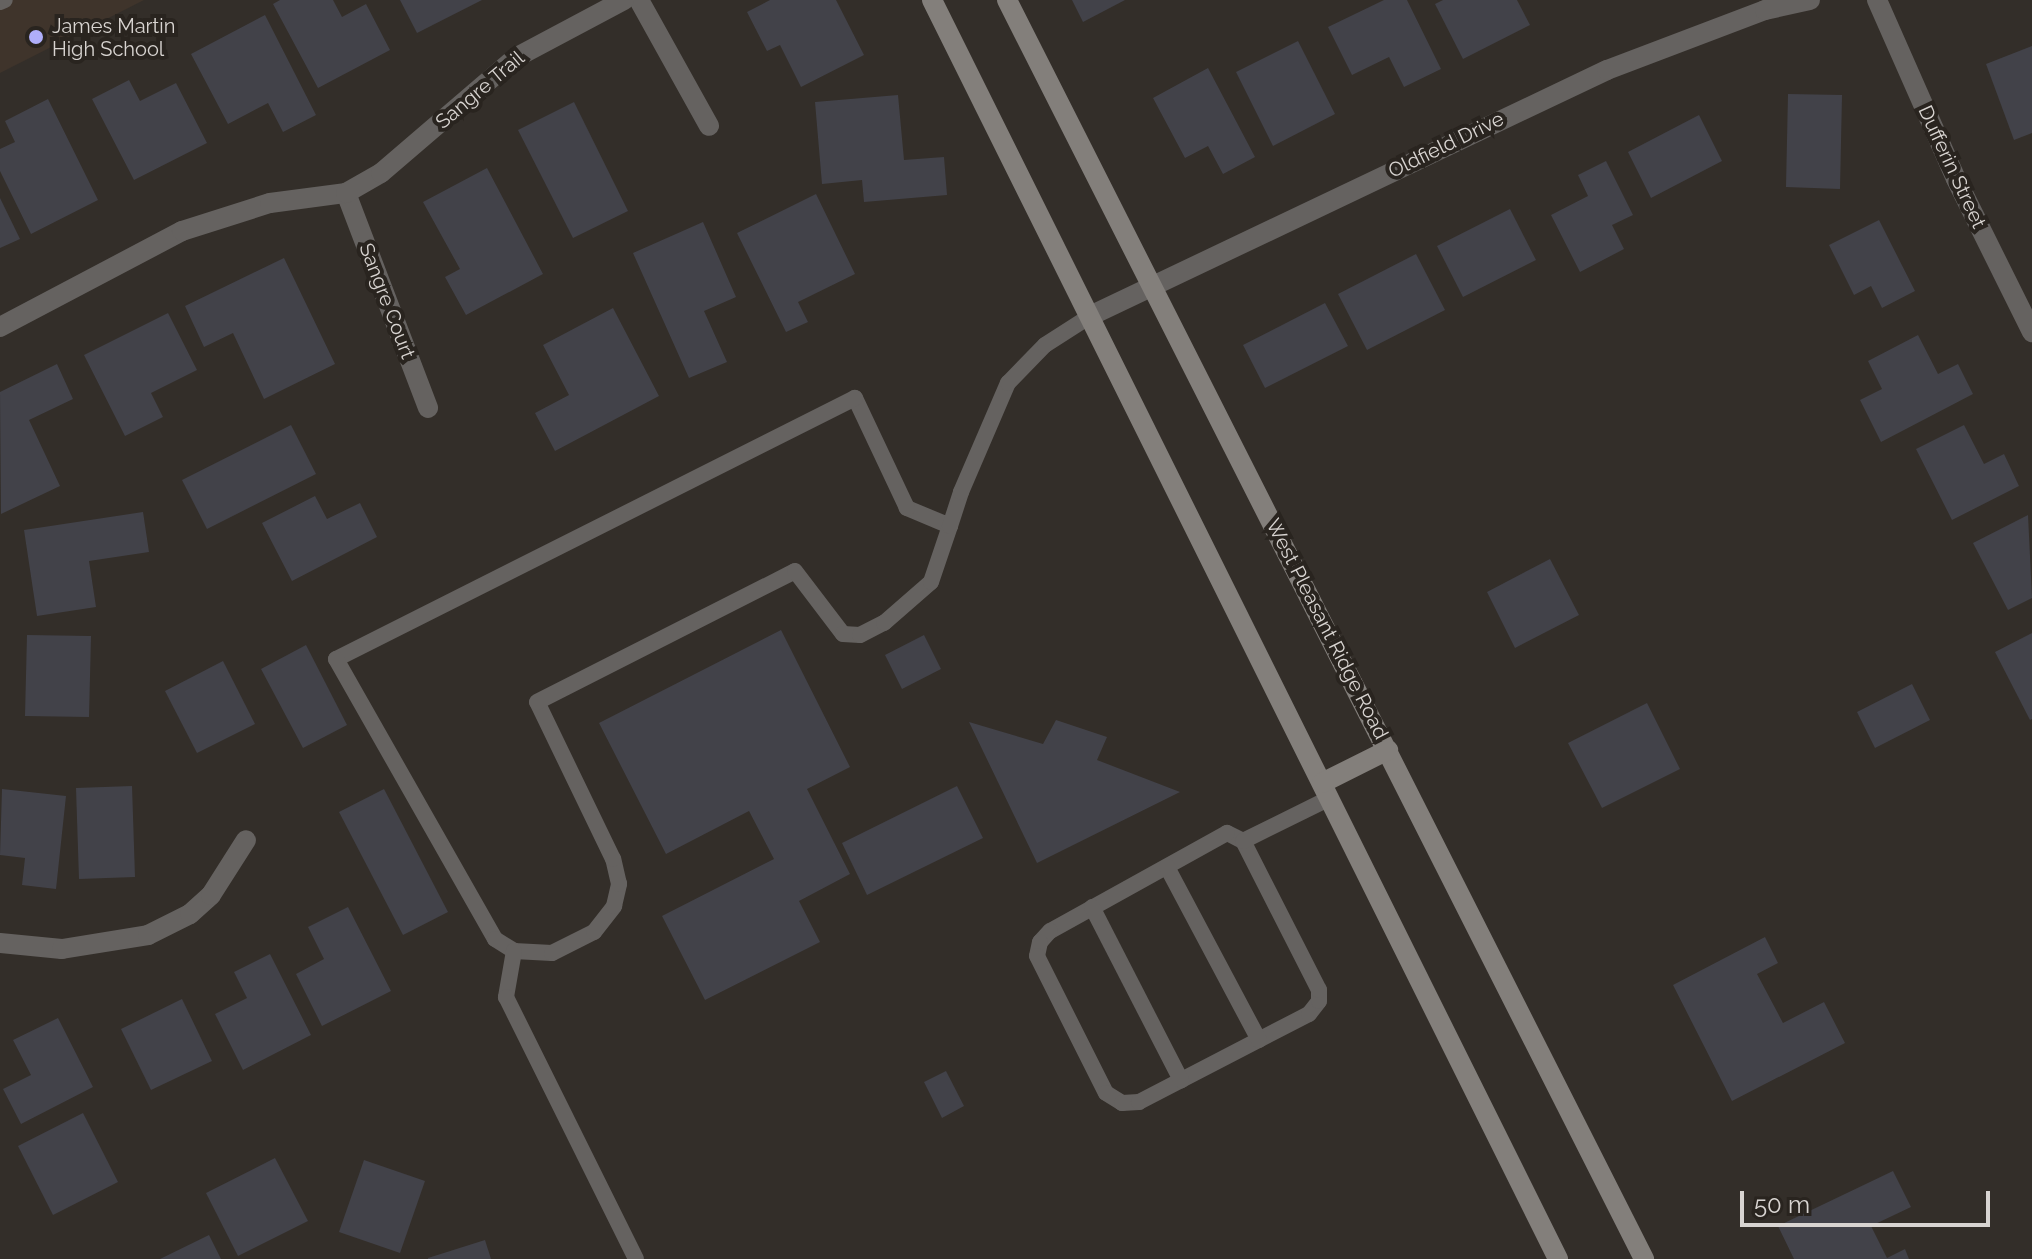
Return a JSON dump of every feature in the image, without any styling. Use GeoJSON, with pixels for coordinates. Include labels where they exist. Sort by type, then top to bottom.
{"type":"FeatureCollection","features":[{"type":"Feature","properties":{"kind":"main road"},"geometry":{"type":"LineString","coordinates":[[932,0],[1092,315],[1558,1259]]}},
{"type":"Feature","properties":{"kind":"main road","name":"West Pleasant Ridge Road"},"geometry":{"type":"LineString","coordinates":[[1007,0],[1644,1259]]}},
{"type":"Feature","properties":{"kind":"main road"},"geometry":{"type":"LineString","coordinates":[[1326,790],[1388,750]]}},
{"type":"Feature","properties":{"kind":"street","name":"Sangre Trail"},"geometry":{"type":"LineString","coordinates":[[346,193],[381,173],[515,58],[624,0]]}},
{"type":"Feature","properties":{"kind":"street"},"geometry":{"type":"LineString","coordinates":[[639,0],[709,126]]}},
{"type":"Feature","properties":{"kind":"street","name":"Oldfield Drive"},"geometry":{"type":"LineString","coordinates":[[1092,315],[1607,70],[1765,10],[1810,0]]}},
{"type":"Feature","properties":{"kind":"street","name":"Dufferin Street"},"geometry":{"type":"LineString","coordinates":[[1877,0],[1956,179],[2032,332]]}},
{"type":"Feature","properties":{"kind":"street"},"geometry":{"type":"LineString","coordinates":[[0,327],[182,231],[270,203],[346,193]]}},
{"type":"Feature","properties":{"kind":"street","name":"Sangre Court"},"geometry":{"type":"LineString","coordinates":[[346,193],[428,408]]}},
{"type":"Feature","properties":{"kind":"street"},"geometry":{"type":"LineString","coordinates":[[0,943],[62,949],[148,935],[190,914],[211,895],[246,840]]}},
{"type":"Feature","properties":{"kind":"lane"},"geometry":{"type":"LineString","coordinates":[[950,526],[907,508],[855,398],[336,659],[470,902],[495,939],[514,951],[552,953],[594,932],[614,906],[619,884],[613,859],[537,702],[795,571],[843,634],[860,635],[915,601],[931,582],[950,526],[1008,383],[1045,345],[1092,315]]}},
{"type":"Feature","properties":{"kind":"lane"},"geometry":{"type":"LineString","coordinates":[[1243,841],[1326,790]]}},
{"type":"Feature","properties":{"kind":"lane"},"geometry":{"type":"LineString","coordinates":[[1227,833],[1243,841],[1319,990],[1309,1014],[1139,1102],[1122,1103],[1106,1093],[1037,956],[1050,931],[1167,867],[1227,833]]}},
{"type":"Feature","properties":{"kind":"lane"},"geometry":{"type":"LineString","coordinates":[[1167,867],[1259,1040]]}},
{"type":"Feature","properties":{"kind":"lane"},"geometry":{"type":"LineString","coordinates":[[1092,907],[1181,1080]]}},
{"type":"Feature","properties":{"kind":"lane"},"geometry":{"type":"LineString","coordinates":[[514,951],[506,997],[636,1259]]}},
{"type":"Feature","properties":{"kind":"shaded area","name":"James Martin High School"},"geometry":{"type":"Polygon","coordinates":[[[0,0],[144,0],[0,73],[0,0]]]}},
{"type":"Feature","properties":{"kind":"building"},"geometry":{"type":"Polygon","coordinates":[[[280,0],[333,0],[342,17],[366,4],[390,50],[318,88],[273,4],[280,0]]]}},
{"type":"Feature","properties":{"kind":"building"},"geometry":{"type":"Polygon","coordinates":[[[400,0],[482,0],[417,33],[400,0]]]}},
{"type":"Feature","properties":{"kind":"building"},"geometry":{"type":"Polygon","coordinates":[[[770,0],[836,0],[864,55],[801,87],[780,45],[767,51],[747,12],[770,0]]]}},
{"type":"Feature","properties":{"kind":"building"},"geometry":{"type":"Polygon","coordinates":[[[1072,0],[1125,0],[1083,22],[1072,0]]]}},
{"type":"Feature","properties":{"kind":"building"},"geometry":{"type":"Polygon","coordinates":[[[1384,0],[1407,0],[1441,69],[1404,87],[1389,57],[1352,75],[1328,27],[1384,0]]]}},
{"type":"Feature","properties":{"kind":"building"},"geometry":{"type":"Polygon","coordinates":[[[1443,0],[1517,0],[1530,25],[1463,59],[1435,4],[1443,0]]]}},
{"type":"Feature","properties":{"kind":"building"},"geometry":{"type":"Polygon","coordinates":[[[265,15],[316,115],[283,132],[268,103],[228,124],[191,54],[265,15]]]}},
{"type":"Feature","properties":{"kind":"building"},"geometry":{"type":"Polygon","coordinates":[[[1298,41],[1335,114],[1273,146],[1236,72],[1298,41]]]}},
{"type":"Feature","properties":{"kind":"building"},"geometry":{"type":"Polygon","coordinates":[[[2032,46],[2032,133],[2014,140],[1986,64],[2032,46]]]}},
{"type":"Feature","properties":{"kind":"building"},"geometry":{"type":"Polygon","coordinates":[[[1208,68],[1255,157],[1223,174],[1208,146],[1185,158],[1153,98],[1208,68]]]}},
{"type":"Feature","properties":{"kind":"building"},"geometry":{"type":"Polygon","coordinates":[[[129,80],[140,101],[176,83],[207,143],[134,180],[92,99],[129,80]]]}},
{"type":"Feature","properties":{"kind":"building"},"geometry":{"type":"Polygon","coordinates":[[[1788,94],[1842,95],[1840,189],[1786,187],[1788,94]]]}},
{"type":"Feature","properties":{"kind":"building"},"geometry":{"type":"Polygon","coordinates":[[[898,95],[904,160],[944,157],[947,195],[864,202],[862,180],[822,184],[815,102],[898,95]]]}},
{"type":"Feature","properties":{"kind":"building"},"geometry":{"type":"Polygon","coordinates":[[[48,99],[98,200],[31,234],[0,171],[0,149],[15,142],[5,121],[48,99]]]}},
{"type":"Feature","properties":{"kind":"building"},"geometry":{"type":"Polygon","coordinates":[[[574,102],[628,211],[573,238],[518,130],[574,102]]]}},
{"type":"Feature","properties":{"kind":"building"},"geometry":{"type":"Polygon","coordinates":[[[1699,115],[1722,161],[1651,198],[1628,152],[1699,115]]]}},
{"type":"Feature","properties":{"kind":"building"},"geometry":{"type":"Polygon","coordinates":[[[1606,161],[1633,215],[1612,225],[1624,249],[1580,272],[1551,215],[1588,196],[1578,175],[1606,161]]]}},
{"type":"Feature","properties":{"kind":"building"},"geometry":{"type":"Polygon","coordinates":[[[487,168],[543,274],[466,315],[445,277],[460,269],[423,202],[487,168]]]}},
{"type":"Feature","properties":{"kind":"building"},"geometry":{"type":"Polygon","coordinates":[[[816,194],[855,274],[798,302],[808,322],[786,332],[737,233],[816,194]]]}},
{"type":"Feature","properties":{"kind":"building"},"geometry":{"type":"Polygon","coordinates":[[[0,198],[20,239],[0,248],[0,198]]]}},
{"type":"Feature","properties":{"kind":"building"},"geometry":{"type":"Polygon","coordinates":[[[1510,209],[1536,260],[1463,297],[1437,246],[1510,209]]]}},
{"type":"Feature","properties":{"kind":"building"},"geometry":{"type":"Polygon","coordinates":[[[1879,220],[1915,291],[1882,308],[1871,286],[1854,295],[1829,245],[1879,220]]]}},
{"type":"Feature","properties":{"kind":"building"},"geometry":{"type":"Polygon","coordinates":[[[703,222],[736,297],[704,311],[727,362],[689,378],[633,253],[703,222]]]}},
{"type":"Feature","properties":{"kind":"building"},"geometry":{"type":"Polygon","coordinates":[[[1416,254],[1445,310],[1367,350],[1338,294],[1416,254]]]}},
{"type":"Feature","properties":{"kind":"building"},"geometry":{"type":"Polygon","coordinates":[[[284,258],[335,364],[264,399],[233,333],[204,347],[185,306],[284,258]]]}},
{"type":"Feature","properties":{"kind":"building"},"geometry":{"type":"Polygon","coordinates":[[[1325,303],[1348,346],[1265,388],[1243,345],[1325,303]]]}},
{"type":"Feature","properties":{"kind":"building"},"geometry":{"type":"Polygon","coordinates":[[[613,308],[659,396],[555,451],[535,413],[569,395],[543,345],[613,308]]]}},
{"type":"Feature","properties":{"kind":"building"},"geometry":{"type":"Polygon","coordinates":[[[168,313],[197,370],[151,393],[163,417],[125,436],[84,355],[168,313]]]}},
{"type":"Feature","properties":{"kind":"building"},"geometry":{"type":"Polygon","coordinates":[[[1918,335],[1938,374],[1958,364],[1973,394],[1881,442],[1860,400],[1882,389],[1868,361],[1918,335]]]}},
{"type":"Feature","properties":{"kind":"building"},"geometry":{"type":"Polygon","coordinates":[[[57,364],[73,399],[29,420],[60,486],[1,514],[0,392],[57,364]]]}},
{"type":"Feature","properties":{"kind":"building"},"geometry":{"type":"Polygon","coordinates":[[[291,425],[316,474],[207,529],[182,480],[291,425]]]}},
{"type":"Feature","properties":{"kind":"building"},"geometry":{"type":"Polygon","coordinates":[[[1964,425],[1984,464],[2004,454],[2019,486],[1952,520],[1916,449],[1964,425]]]}},
{"type":"Feature","properties":{"kind":"building"},"geometry":{"type":"Polygon","coordinates":[[[315,496],[327,519],[360,503],[377,537],[292,581],[262,523],[315,496]]]}},
{"type":"Feature","properties":{"kind":"building"},"geometry":{"type":"Polygon","coordinates":[[[143,512],[149,552],[89,561],[96,607],[37,616],[24,530],[143,512]]]}},
{"type":"Feature","properties":{"kind":"building"},"geometry":{"type":"Polygon","coordinates":[[[2028,515],[2032,598],[2008,610],[1973,543],[2028,515]]]}},
{"type":"Feature","properties":{"kind":"building"},"geometry":{"type":"Polygon","coordinates":[[[1550,559],[1579,615],[1515,648],[1487,592],[1550,559]]]}},
{"type":"Feature","properties":{"kind":"building"},"geometry":{"type":"Polygon","coordinates":[[[781,630],[850,767],[807,789],[850,874],[799,901],[820,942],[705,1000],[662,916],[774,859],[749,811],[666,854],[599,723],[781,630]]]}},
{"type":"Feature","properties":{"kind":"building"},"geometry":{"type":"Polygon","coordinates":[[[2032,633],[2032,719],[2030,720],[1995,652],[2032,633]]]}},
{"type":"Feature","properties":{"kind":"building"},"geometry":{"type":"Polygon","coordinates":[[[27,635],[91,636],[89,717],[25,716],[27,635]]]}},
{"type":"Feature","properties":{"kind":"building"},"geometry":{"type":"Polygon","coordinates":[[[924,635],[941,669],[902,689],[885,655],[924,635]]]}},
{"type":"Feature","properties":{"kind":"building"},"geometry":{"type":"Polygon","coordinates":[[[306,645],[347,725],[303,748],[261,669],[306,645]]]}},
{"type":"Feature","properties":{"kind":"building"},"geometry":{"type":"Polygon","coordinates":[[[223,661],[255,724],[197,753],[165,691],[223,661]]]}},
{"type":"Feature","properties":{"kind":"building"},"geometry":{"type":"Polygon","coordinates":[[[1912,684],[1930,720],[1875,748],[1857,712],[1912,684]]]}},
{"type":"Feature","properties":{"kind":"building"},"geometry":{"type":"Polygon","coordinates":[[[1647,703],[1680,769],[1602,808],[1568,743],[1647,703]]]}},
{"type":"Feature","properties":{"kind":"building"},"geometry":{"type":"Polygon","coordinates":[[[1056,720],[1107,737],[1097,760],[1180,792],[1037,863],[969,722],[1043,744],[1056,720]]]}},
{"type":"Feature","properties":{"kind":"building"},"geometry":{"type":"Polygon","coordinates":[[[132,786],[135,877],[79,879],[76,788],[132,786]]]}},
{"type":"Feature","properties":{"kind":"building"},"geometry":{"type":"Polygon","coordinates":[[[957,786],[983,838],[867,895],[842,843],[957,786]]]}},
{"type":"Feature","properties":{"kind":"building"},"geometry":{"type":"Polygon","coordinates":[[[2,789],[66,796],[56,889],[22,885],[25,858],[0,855],[2,789]]]}},
{"type":"Feature","properties":{"kind":"building"},"geometry":{"type":"Polygon","coordinates":[[[384,789],[448,912],[403,935],[339,812],[384,789]]]}},
{"type":"Feature","properties":{"kind":"building"},"geometry":{"type":"Polygon","coordinates":[[[348,907],[391,991],[322,1026],[296,974],[324,959],[308,927],[348,907]]]}},
{"type":"Feature","properties":{"kind":"building"},"geometry":{"type":"Polygon","coordinates":[[[1765,937],[1778,963],[1757,974],[1783,1023],[1824,1002],[1845,1043],[1732,1101],[1673,985],[1765,937]]]}},
{"type":"Feature","properties":{"kind":"building"},"geometry":{"type":"Polygon","coordinates":[[[270,954],[311,1035],[243,1070],[215,1014],[247,998],[234,972],[270,954]]]}},
{"type":"Feature","properties":{"kind":"building"},"geometry":{"type":"Polygon","coordinates":[[[182,999],[212,1061],[151,1090],[121,1029],[182,999]]]}},
{"type":"Feature","properties":{"kind":"building"},"geometry":{"type":"Polygon","coordinates":[[[58,1018],[93,1087],[21,1124],[3,1089],[31,1075],[13,1040],[58,1018]]]}},
{"type":"Feature","properties":{"kind":"building"},"geometry":{"type":"Polygon","coordinates":[[[946,1071],[964,1106],[942,1118],[924,1082],[946,1071]]]}},
{"type":"Feature","properties":{"kind":"building"},"geometry":{"type":"Polygon","coordinates":[[[83,1113],[118,1182],[53,1215],[18,1146],[83,1113]]]}},
{"type":"Feature","properties":{"kind":"building"},"geometry":{"type":"Polygon","coordinates":[[[275,1158],[308,1221],[238,1256],[206,1193],[275,1158]]]}},
{"type":"Feature","properties":{"kind":"building"},"geometry":{"type":"Polygon","coordinates":[[[364,1160],[425,1181],[400,1253],[339,1232],[364,1160]]]}},
{"type":"Feature","properties":{"kind":"building"},"geometry":{"type":"Polygon","coordinates":[[[1893,1171],[1911,1207],[1871,1226],[1887,1258],[1905,1249],[1909,1259],[1794,1259],[1778,1226],[1893,1171]]]}},
{"type":"Feature","properties":{"kind":"building"},"geometry":{"type":"Polygon","coordinates":[[[209,1235],[221,1259],[160,1259],[209,1235]]]}},
{"type":"Feature","properties":{"kind":"building"},"geometry":{"type":"Polygon","coordinates":[[[485,1240],[491,1259],[428,1259],[428,1258],[485,1240]]]}},
{"type":"Feature","properties":{"kind":"place","name":"James Martin High School"},"geometry":{"type":"Point","coordinates":[36,37]}}]}
